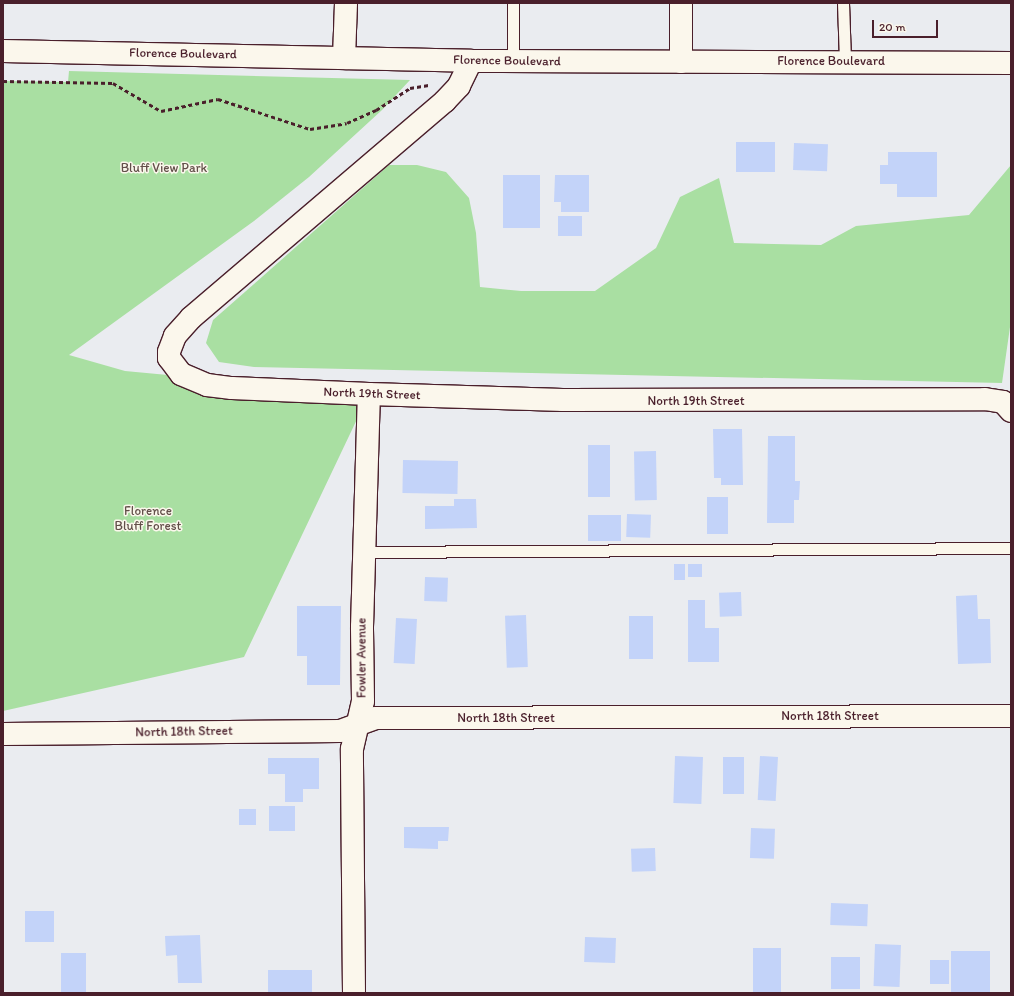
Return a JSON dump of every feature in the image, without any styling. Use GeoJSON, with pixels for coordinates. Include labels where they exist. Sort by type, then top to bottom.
{"type":"FeatureCollection","features":[{"type":"Feature","properties":{"kind":"street"},"geometry":{"type":"LineString","coordinates":[[344,58],[346,3]]}},
{"type":"Feature","properties":{"kind":"street"},"geometry":{"type":"LineString","coordinates":[[681,3],[681,62]]}},
{"type":"Feature","properties":{"kind":"street","name":"Florence Boulevard"},"geometry":{"type":"LineString","coordinates":[[3,51],[471,61],[846,61],[1011,63]]}},
{"type":"Feature","properties":{"kind":"street","name":"North 19th Street"},"geometry":{"type":"LineString","coordinates":[[471,61],[459,86],[191,318],[175,336],[169,352],[169,358],[181,374],[207,385],[369,394],[563,400],[984,399],[1003,402],[1011,411]]}},
{"type":"Feature","properties":{"kind":"street","name":"Fowler Avenue"},"geometry":{"type":"LineString","coordinates":[[354,993],[352,749],[363,701],[364,552],[369,394]]}},
{"type":"Feature","properties":{"kind":"street","name":"North 18th Street"},"geometry":{"type":"LineString","coordinates":[[3,734],[340,731],[375,718],[1011,716]]}},
{"type":"Feature","properties":{"kind":"lane"},"geometry":{"type":"LineString","coordinates":[[513,3],[513,61]]}},
{"type":"Feature","properties":{"kind":"lane"},"geometry":{"type":"LineString","coordinates":[[843,3],[846,61]]}},
{"type":"Feature","properties":{"kind":"lane"},"geometry":{"type":"LineString","coordinates":[[364,552],[1011,548]]}},
{"type":"Feature","properties":{"kind":"path"},"geometry":{"type":"LineString","coordinates":[[3,81],[113,83],[161,111],[218,99],[310,129],[347,123],[376,110],[410,88],[459,86]]}},
{"type":"Feature","properties":{"kind":"green space","name":"Florence Bluff Forest"},"geometry":{"type":"Polygon","coordinates":[[[69,71],[410,80],[382,110],[309,177],[254,221],[69,355],[125,371],[369,394],[244,657],[3,711],[3,81],[68,82],[69,71]]]}},
{"type":"Feature","properties":{"kind":"green space"},"geometry":{"type":"Polygon","coordinates":[[[389,165],[417,165],[446,172],[469,198],[476,233],[480,287],[521,291],[595,291],[656,248],[680,197],[719,178],[734,243],[821,245],[856,226],[969,215],[1011,165],[1011,320],[1002,383],[254,367],[219,362],[206,343],[213,320],[389,165]]]}},
{"type":"Feature","properties":{"kind":"building"},"geometry":{"type":"Polygon","coordinates":[[[736,142],[775,142],[775,172],[736,172],[736,142]]]}},
{"type":"Feature","properties":{"kind":"building"},"geometry":{"type":"Polygon","coordinates":[[[794,143],[828,144],[827,171],[793,170],[794,143]]]}},
{"type":"Feature","properties":{"kind":"building"},"geometry":{"type":"Polygon","coordinates":[[[888,152],[937,152],[937,197],[897,197],[897,184],[880,184],[880,165],[888,165],[888,152]]]}},
{"type":"Feature","properties":{"kind":"building"},"geometry":{"type":"Polygon","coordinates":[[[503,175],[540,175],[540,228],[503,228],[503,175]]]}},
{"type":"Feature","properties":{"kind":"building"},"geometry":{"type":"Polygon","coordinates":[[[555,175],[589,175],[589,212],[561,212],[561,202],[554,202],[555,175]]]}},
{"type":"Feature","properties":{"kind":"building"},"geometry":{"type":"Polygon","coordinates":[[[558,216],[582,216],[582,236],[558,236],[558,216]]]}},
{"type":"Feature","properties":{"kind":"building"},"geometry":{"type":"Polygon","coordinates":[[[713,429],[742,429],[743,485],[721,485],[721,478],[714,478],[713,429]]]}},
{"type":"Feature","properties":{"kind":"building"},"geometry":{"type":"Polygon","coordinates":[[[768,436],[795,436],[795,481],[800,481],[799,500],[794,500],[794,523],[767,523],[768,436]]]}},
{"type":"Feature","properties":{"kind":"building"},"geometry":{"type":"Polygon","coordinates":[[[588,445],[610,445],[610,497],[588,497],[588,445]]]}},
{"type":"Feature","properties":{"kind":"building"},"geometry":{"type":"Polygon","coordinates":[[[634,451],[656,451],[657,500],[635,500],[634,451]]]}},
{"type":"Feature","properties":{"kind":"building"},"geometry":{"type":"Polygon","coordinates":[[[403,460],[458,461],[457,494],[402,493],[403,460]]]}},
{"type":"Feature","properties":{"kind":"building"},"geometry":{"type":"Polygon","coordinates":[[[707,497],[728,497],[728,534],[707,534],[707,497]]]}},
{"type":"Feature","properties":{"kind":"building"},"geometry":{"type":"Polygon","coordinates":[[[454,499],[476,499],[477,528],[425,529],[425,506],[454,506],[454,499]]]}},
{"type":"Feature","properties":{"kind":"building"},"geometry":{"type":"Polygon","coordinates":[[[627,514],[651,515],[650,538],[626,537],[627,514]]]}},
{"type":"Feature","properties":{"kind":"building"},"geometry":{"type":"Polygon","coordinates":[[[588,515],[621,515],[621,541],[588,541],[588,515]]]}},
{"type":"Feature","properties":{"kind":"building"},"geometry":{"type":"Polygon","coordinates":[[[674,564],[685,564],[685,580],[674,580],[674,564]]]}},
{"type":"Feature","properties":{"kind":"building"},"geometry":{"type":"Polygon","coordinates":[[[688,564],[702,564],[702,577],[688,577],[688,564]]]}},
{"type":"Feature","properties":{"kind":"building"},"geometry":{"type":"Polygon","coordinates":[[[425,577],[448,578],[447,602],[424,601],[425,577]]]}},
{"type":"Feature","properties":{"kind":"building"},"geometry":{"type":"Polygon","coordinates":[[[741,592],[742,616],[720,617],[719,593],[741,592]]]}},
{"type":"Feature","properties":{"kind":"building"},"geometry":{"type":"Polygon","coordinates":[[[977,595],[978,619],[990,619],[991,663],[958,664],[956,596],[977,595]]]}},
{"type":"Feature","properties":{"kind":"building"},"geometry":{"type":"Polygon","coordinates":[[[688,600],[705,600],[705,628],[719,628],[719,662],[688,662],[688,600]]]}},
{"type":"Feature","properties":{"kind":"building"},"geometry":{"type":"Polygon","coordinates":[[[297,606],[341,606],[340,685],[307,685],[307,656],[297,656],[297,606]]]}},
{"type":"Feature","properties":{"kind":"building"},"geometry":{"type":"Polygon","coordinates":[[[526,615],[528,667],[507,668],[505,616],[526,615]]]}},
{"type":"Feature","properties":{"kind":"building"},"geometry":{"type":"Polygon","coordinates":[[[629,616],[653,616],[653,659],[629,659],[629,616]]]}},
{"type":"Feature","properties":{"kind":"building"},"geometry":{"type":"Polygon","coordinates":[[[396,618],[417,619],[415,664],[394,663],[396,618]]]}},
{"type":"Feature","properties":{"kind":"building"},"geometry":{"type":"Polygon","coordinates":[[[675,756],[703,757],[701,804],[673,803],[675,756]]]}},
{"type":"Feature","properties":{"kind":"building"},"geometry":{"type":"Polygon","coordinates":[[[760,756],[778,757],[776,801],[758,800],[760,756]]]}},
{"type":"Feature","properties":{"kind":"building"},"geometry":{"type":"Polygon","coordinates":[[[723,757],[744,757],[744,794],[723,794],[723,757]]]}},
{"type":"Feature","properties":{"kind":"building"},"geometry":{"type":"Polygon","coordinates":[[[268,758],[319,758],[319,789],[303,789],[303,802],[285,802],[285,774],[268,774],[268,758]]]}},
{"type":"Feature","properties":{"kind":"building"},"geometry":{"type":"Polygon","coordinates":[[[269,806],[295,806],[295,831],[269,831],[269,806]]]}},
{"type":"Feature","properties":{"kind":"building"},"geometry":{"type":"Polygon","coordinates":[[[239,809],[256,809],[256,825],[239,825],[239,809]]]}},
{"type":"Feature","properties":{"kind":"building"},"geometry":{"type":"Polygon","coordinates":[[[404,827],[449,827],[448,841],[438,841],[438,849],[404,848],[404,827]]]}},
{"type":"Feature","properties":{"kind":"building"},"geometry":{"type":"Polygon","coordinates":[[[751,828],[775,829],[774,859],[750,858],[751,828]]]}},
{"type":"Feature","properties":{"kind":"building"},"geometry":{"type":"Polygon","coordinates":[[[655,848],[656,871],[632,872],[631,849],[655,848]]]}},
{"type":"Feature","properties":{"kind":"building"},"geometry":{"type":"Polygon","coordinates":[[[831,903],[868,904],[867,926],[830,925],[831,903]]]}},
{"type":"Feature","properties":{"kind":"building"},"geometry":{"type":"Polygon","coordinates":[[[25,911],[54,911],[54,942],[25,942],[25,911]]]}},
{"type":"Feature","properties":{"kind":"building"},"geometry":{"type":"Polygon","coordinates":[[[200,935],[202,983],[178,983],[177,955],[166,956],[165,936],[200,935]]]}},
{"type":"Feature","properties":{"kind":"building"},"geometry":{"type":"Polygon","coordinates":[[[585,937],[616,938],[615,963],[584,962],[585,937]]]}},
{"type":"Feature","properties":{"kind":"building"},"geometry":{"type":"Polygon","coordinates":[[[875,944],[901,945],[900,987],[874,986],[875,944]]]}},
{"type":"Feature","properties":{"kind":"building"},"geometry":{"type":"Polygon","coordinates":[[[753,948],[781,948],[781,993],[753,993],[753,948]]]}},
{"type":"Feature","properties":{"kind":"building"},"geometry":{"type":"Polygon","coordinates":[[[951,951],[990,951],[990,993],[951,993],[951,951]]]}},
{"type":"Feature","properties":{"kind":"building"},"geometry":{"type":"Polygon","coordinates":[[[61,953],[86,953],[86,993],[61,993],[61,953]]]}},
{"type":"Feature","properties":{"kind":"building"},"geometry":{"type":"Polygon","coordinates":[[[831,957],[860,957],[860,989],[831,989],[831,957]]]}},
{"type":"Feature","properties":{"kind":"building"},"geometry":{"type":"Polygon","coordinates":[[[930,960],[949,960],[949,984],[930,984],[930,960]]]}},
{"type":"Feature","properties":{"kind":"building"},"geometry":{"type":"Polygon","coordinates":[[[268,970],[312,970],[312,992],[268,992],[268,970]]]}},
{"type":"Feature","properties":{"kind":"park label","name":"Bluff View Park"},"geometry":{"type":"Point","coordinates":[164,168]}}]}
